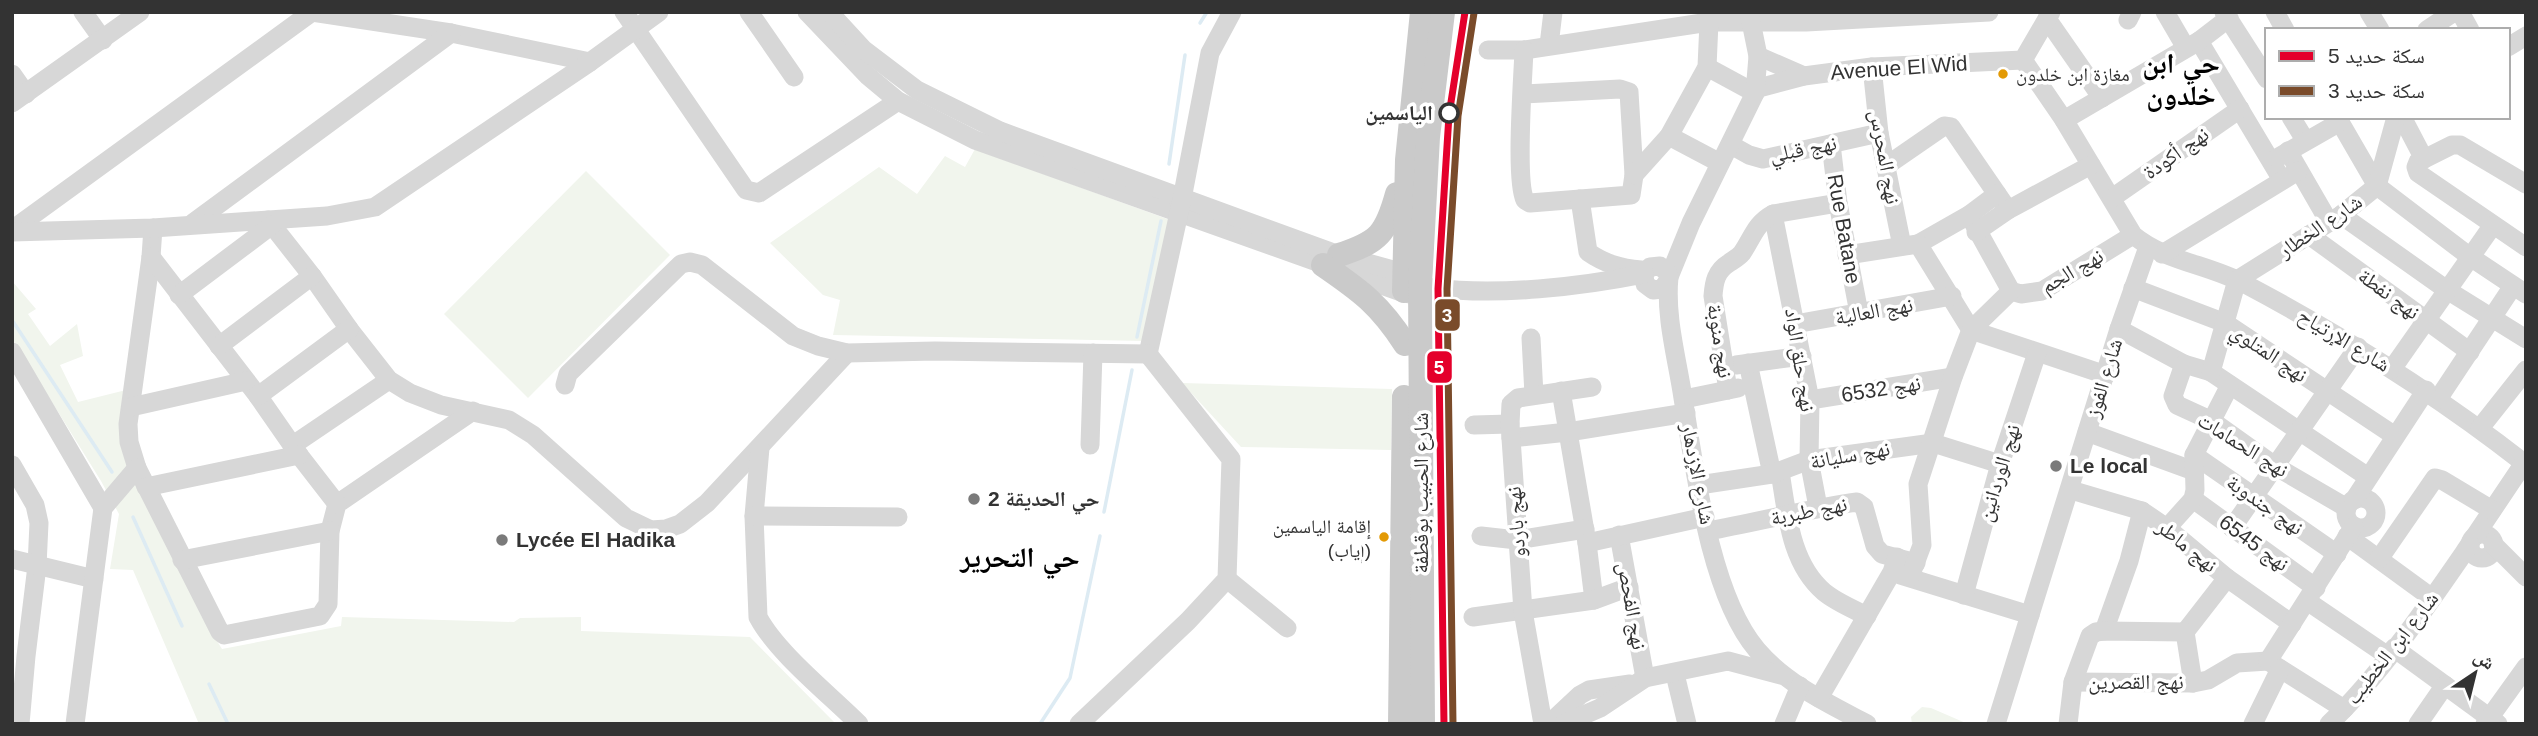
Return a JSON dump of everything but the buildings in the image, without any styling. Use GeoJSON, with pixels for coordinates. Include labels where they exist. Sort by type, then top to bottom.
{"type":"FeatureCollection","features":[{"type":"Feature","properties":{"kind":"main road","name":"شارع الحبيب بوقطفة"},"geometry":{"type":"LineString","coordinates":[[1422,12],[1407,160],[1416,286],[1423,724]]}},
{"type":"Feature","properties":{"kind":"main road","name":"شارع الحبيب بوقطفة"},"geometry":{"type":"LineString","coordinates":[[1400,724],[1405,344],[1416,286],[1428,137],[1443,12]]}},
{"type":"Feature","properties":{"kind":"main road"},"geometry":{"type":"LineString","coordinates":[[1405,344],[1379,307],[1331,260],[1373,242],[1382,233],[1390,220],[1407,160]]}},
{"type":"Feature","properties":{"kind":"street"},"geometry":{"type":"LineString","coordinates":[[83,12],[103,40]]}},
{"type":"Feature","properties":{"kind":"street"},"geometry":{"type":"LineString","coordinates":[[12,74],[19,98],[140,12]]}},
{"type":"Feature","properties":{"kind":"street"},"geometry":{"type":"LineString","coordinates":[[12,231],[312,12],[450,33],[590,62]]}},
{"type":"Feature","properties":{"kind":"street"},"geometry":{"type":"LineString","coordinates":[[624,12],[746,190],[752,193],[759,193],[783,179],[898,101]]}},
{"type":"Feature","properties":{"kind":"street"},"geometry":{"type":"LineString","coordinates":[[12,231],[153,228],[193,223],[270,223],[374,207],[590,62],[659,12]]}},
{"type":"Feature","properties":{"kind":"street"},"geometry":{"type":"LineString","coordinates":[[749,12],[794,77]]}},
{"type":"Feature","properties":{"kind":"street"},"geometry":{"type":"LineString","coordinates":[[807,12],[868,76],[898,101],[975,141],[1180,206],[1331,260],[1416,286],[1529,290],[1655,278]]}},
{"type":"Feature","properties":{"kind":"street"},"geometry":{"type":"LineString","coordinates":[[829,12],[863,49],[917,90],[953,110],[1180,206]]}},
{"type":"Feature","properties":{"kind":"street"},"geometry":{"type":"LineString","coordinates":[[1148,354],[1210,52],[1231,12]]}},
{"type":"Feature","properties":{"kind":"street"},"geometry":{"type":"LineString","coordinates":[[1549,45],[1553,12]]}},
{"type":"Feature","properties":{"kind":"street"},"geometry":{"type":"LineString","coordinates":[[1488,51],[1524,50],[1679,19],[1709,22],[1750,16],[1806,22],[1989,12]]}},
{"type":"Feature","properties":{"kind":"street"},"geometry":{"type":"LineString","coordinates":[[2165,12],[2240,109],[2281,156],[2290,175],[2335,218],[2526,340]]}},
{"type":"Feature","properties":{"kind":"street"},"geometry":{"type":"LineString","coordinates":[[2275,12],[2285,28]]}},
{"type":"Feature","properties":{"kind":"street"},"geometry":{"type":"LineString","coordinates":[[2430,28],[2454,12]]}},
{"type":"Feature","properties":{"kind":"street"},"geometry":{"type":"LineString","coordinates":[[2460,12],[2469,28]]}},
{"type":"Feature","properties":{"kind":"street"},"geometry":{"type":"LineString","coordinates":[[2102,98],[2049,15],[2023,60],[2112,198],[2147,246]]}},
{"type":"Feature","properties":{"kind":"street"},"geometry":{"type":"LineString","coordinates":[[2064,120],[2192,45],[2227,15],[2265,76]]}},
{"type":"Feature","properties":{"kind":"street"},"geometry":{"type":"LineString","coordinates":[[1655,278],[1691,223],[1755,91],[1758,56],[1750,16]]}},
{"type":"Feature","properties":{"kind":"street"},"geometry":{"type":"LineString","coordinates":[[1634,175],[1669,136],[1707,67],[1709,22]]}},
{"type":"Feature","properties":{"kind":"street"},"geometry":{"type":"LineString","coordinates":[[193,223],[450,33]]}},
{"type":"Feature","properties":{"kind":"street"},"geometry":{"type":"LineString","coordinates":[[2510,46],[2526,36]]}},
{"type":"Feature","properties":{"kind":"street"},"geometry":{"type":"LineString","coordinates":[[1522,94],[1620,89],[1629,92],[1633,192],[1628,196],[1530,202],[1522,196],[1522,94],[1524,50]]}},
{"type":"Feature","properties":{"kind":"street","name":"Avenue El Wid"},"geometry":{"type":"LineString","coordinates":[[1758,56],[1804,76]]}},
{"type":"Feature","properties":{"kind":"street","name":"Avenue El Wid"},"geometry":{"type":"LineString","coordinates":[[1755,91],[1804,76],[1872,67],[2023,60]]}},
{"type":"Feature","properties":{"kind":"street"},"geometry":{"type":"LineString","coordinates":[[1707,67],[1755,91]]}},
{"type":"Feature","properties":{"kind":"street","name":"نهج المحرس"},"geometry":{"type":"LineString","coordinates":[[1872,67],[1878,134],[1910,245]]}},
{"type":"Feature","properties":{"kind":"street","name":"نهج أكودة"},"geometry":{"type":"LineString","coordinates":[[2112,198],[2240,109]]}},
{"type":"Feature","properties":{"kind":"street"},"geometry":{"type":"LineString","coordinates":[[2292,119],[2305,140]]}},
{"type":"Feature","properties":{"kind":"street"},"geometry":{"type":"LineString","coordinates":[[2253,724],[2292,624],[2337,554],[2368,477],[2395,436],[2470,352],[2491,320],[2519,290],[2469,256],[2377,186],[2339,119],[2281,156]]}},
{"type":"Feature","properties":{"kind":"street","name":"شارع الخطار"},"geometry":{"type":"LineString","coordinates":[[2237,279],[2335,218],[2377,186],[2395,119]]}},
{"type":"Feature","properties":{"kind":"street"},"geometry":{"type":"LineString","coordinates":[[2403,119],[2424,159]]}},
{"type":"Feature","properties":{"kind":"street"},"geometry":{"type":"LineString","coordinates":[[1886,166],[1944,126],[1948,126],[1955,130],[2008,210]]}},
{"type":"Feature","properties":{"kind":"street","name":"نهج قبلي"},"geometry":{"type":"LineString","coordinates":[[1731,145],[1763,159],[1878,134]]}},
{"type":"Feature","properties":{"kind":"street"},"geometry":{"type":"LineString","coordinates":[[1669,136],[1720,163]]}},
{"type":"Feature","properties":{"kind":"street","name":"Rue Batane"},"geometry":{"type":"LineString","coordinates":[[1831,144],[1838,203],[1859,313]]}},
{"type":"Feature","properties":{"kind":"street"},"geometry":{"type":"LineString","coordinates":[[2526,184],[2460,145],[2452,145],[2416,164],[2418,173],[2526,247]]}},
{"type":"Feature","properties":{"kind":"street"},"geometry":{"type":"LineString","coordinates":[[1847,255],[1910,245],[1973,224],[2008,210],[2091,165]]}},
{"type":"Feature","properties":{"kind":"street","name":"نهج الجم"},"geometry":{"type":"LineString","coordinates":[[1973,224],[2011,291],[2021,294],[2042,291],[2147,246],[2290,175]]}},
{"type":"Feature","properties":{"kind":"street"},"geometry":{"type":"LineString","coordinates":[[1973,224],[1997,194]]}},
{"type":"Feature","properties":{"kind":"street"},"geometry":{"type":"LineString","coordinates":[[1580,199],[1588,252],[1599,260],[1655,278]]}},
{"type":"Feature","properties":{"kind":"street"},"geometry":{"type":"LineString","coordinates":[[1773,214],[1838,203]]}},
{"type":"Feature","properties":{"kind":"street","name":"نهج حلق الواد"},"geometry":{"type":"LineString","coordinates":[[1773,214],[1810,400],[1809,460],[1818,507]]}},
{"type":"Feature","properties":{"kind":"street","name":"نهج منوبة"},"geometry":{"type":"LineString","coordinates":[[1728,390],[1713,296],[1714,282],[1718,271],[1742,253],[1755,228],[1773,214]]}},
{"type":"Feature","properties":{"kind":"street"},"geometry":{"type":"LineString","coordinates":[[270,223],[389,380],[410,393],[441,405],[509,420],[533,435],[626,518],[651,530],[680,524],[707,503],[847,353]]}},
{"type":"Feature","properties":{"kind":"street"},"geometry":{"type":"LineString","coordinates":[[179,295],[270,223]]}},
{"type":"Feature","properties":{"kind":"street"},"geometry":{"type":"LineString","coordinates":[[2392,369],[2493,225]]}},
{"type":"Feature","properties":{"kind":"street"},"geometry":{"type":"LineString","coordinates":[[153,228],[127,432],[137,468],[220,632],[229,636],[320,616],[328,604],[330,531],[337,504],[473,411]]}},
{"type":"Feature","properties":{"kind":"street","name":"نهج نفطة"},"geometry":{"type":"LineString","coordinates":[[2309,235],[2470,352]]}},
{"type":"Feature","properties":{"kind":"street"},"geometry":{"type":"LineString","coordinates":[[1910,245],[1952,296],[1970,330],[2106,374]]}},
{"type":"Feature","properties":{"kind":"street","name":"شارع الإرتياح"},"geometry":{"type":"LineString","coordinates":[[2147,246],[2237,279],[2358,347],[2432,394],[2525,461]]}},
{"type":"Feature","properties":{"kind":"street","name":"شارع الفوز"},"geometry":{"type":"LineString","coordinates":[[1996,724],[2147,246]]}},
{"type":"Feature","properties":{"kind":"street"},"geometry":{"type":"LineString","coordinates":[[151,257],[337,504]]}},
{"type":"Feature","properties":{"kind":"street"},"geometry":{"type":"LineString","coordinates":[[565,385],[568,374],[597,345],[681,264],[690,262],[702,265],[793,336],[847,353],[935,351],[1148,354]]}},
{"type":"Feature","properties":{"kind":"street"},"geometry":{"type":"LineString","coordinates":[[219,346],[312,276]]}},
{"type":"Feature","properties":{"kind":"street","name":"شارع الإزدهار"},"geometry":{"type":"LineString","coordinates":[[1655,278],[1671,324],[1699,485],[1720,578],[1736,621],[1758,651],[1793,681]]}},
{"type":"Feature","properties":{"kind":"street"},"geometry":{"type":"LineString","coordinates":[[2211,372],[2237,279]]}},
{"type":"Feature","properties":{"kind":"street","name":"نهج المتلوي"},"geometry":{"type":"LineString","coordinates":[[2133,288],[2225,323],[2395,436]]}},
{"type":"Feature","properties":{"kind":"street"},"geometry":{"type":"LineString","coordinates":[[1819,698],[1867,616],[1922,545],[1918,484],[1953,377],[1970,330],[2011,291]]}},
{"type":"Feature","properties":{"kind":"street","name":"نهج العالية"},"geometry":{"type":"LineString","coordinates":[[1795,324],[1952,296]]}},
{"type":"Feature","properties":{"kind":"street"},"geometry":{"type":"LineString","coordinates":[[131,407],[252,389],[349,329]]}},
{"type":"Feature","properties":{"kind":"street"},"geometry":{"type":"LineString","coordinates":[[2119,330],[2184,364],[2211,372],[2368,477]]}},
{"type":"Feature","properties":{"kind":"street"},"geometry":{"type":"LineString","coordinates":[[1531,338],[1534,395]]}},
{"type":"Feature","properties":{"kind":"street"},"geometry":{"type":"LineString","coordinates":[[2232,528],[2358,347]]}},
{"type":"Feature","properties":{"kind":"street"},"geometry":{"type":"LineString","coordinates":[[12,352],[103,509]]}},
{"type":"Feature","properties":{"kind":"street"},"geometry":{"type":"LineString","coordinates":[[1090,445],[1093,353]]}},
{"type":"Feature","properties":{"kind":"street","name":"نهج الوردانين"},"geometry":{"type":"LineString","coordinates":[[1964,595],[2000,464],[2037,353]]}},
{"type":"Feature","properties":{"kind":"street"},"geometry":{"type":"LineString","coordinates":[[1079,724],[1188,621],[1227,579],[1231,459],[1148,354]]}},
{"type":"Feature","properties":{"kind":"street"},"geometry":{"type":"LineString","coordinates":[[1724,367],[1802,356]]}},
{"type":"Feature","properties":{"kind":"street","name":"نهج منوبة"},"geometry":{"type":"LineString","coordinates":[[1748,363],[1798,558],[1810,577],[1825,593],[1867,616]]}},
{"type":"Feature","properties":{"kind":"street","name":"نهج الحمامات"},"geometry":{"type":"LineString","coordinates":[[2184,364],[2173,400],[2177,405],[2212,421],[2351,517]]}},
{"type":"Feature","properties":{"kind":"street"},"geometry":{"type":"LineString","coordinates":[[2480,428],[2526,370]]}},
{"type":"Feature","properties":{"kind":"street","name":"نهج 6532"},"geometry":{"type":"LineString","coordinates":[[1810,400],[1953,377]]}},
{"type":"Feature","properties":{"kind":"street"},"geometry":{"type":"LineString","coordinates":[[146,487],[296,450],[389,380]]}},
{"type":"Feature","properties":{"kind":"street"},"geometry":{"type":"LineString","coordinates":[[2167,528],[2193,499],[2196,490],[2194,463],[2230,385]]}},
{"type":"Feature","properties":{"kind":"street"},"geometry":{"type":"LineString","coordinates":[[1474,425],[1510,431],[1568,432],[1685,406],[1728,390],[1753,386]]}},
{"type":"Feature","properties":{"kind":"street"},"geometry":{"type":"LineString","coordinates":[[1510,431],[1513,401],[1534,395],[1592,387]]}},
{"type":"Feature","properties":{"kind":"street"},"geometry":{"type":"LineString","coordinates":[[1561,391],[1594,600]]}},
{"type":"Feature","properties":{"kind":"street","name":"نهج باردو"},"geometry":{"type":"LineString","coordinates":[[1510,431],[1523,611],[1543,724]]}},
{"type":"Feature","properties":{"kind":"street","name":"نهج جندوبة"},"geometry":{"type":"LineString","coordinates":[[2087,432],[2194,463],[2253,497],[2337,554]]}},
{"type":"Feature","properties":{"kind":"street","name":"نهج سليانة"},"geometry":{"type":"LineString","coordinates":[[1699,485],[1776,473],[1809,460],[1933,443],[2000,464]]}},
{"type":"Feature","properties":{"kind":"street"},"geometry":{"type":"LineString","coordinates":[[760,448],[754,516],[758,617],[765,631],[778,646],[859,724]]}},
{"type":"Feature","properties":{"kind":"street","name":"شارع ابن الخطيب"},"geometry":{"type":"LineString","coordinates":[[2329,724],[2391,652],[2453,569],[2482,547],[2490,514],[2525,461]]}},
{"type":"Feature","properties":{"kind":"street"},"geometry":{"type":"LineString","coordinates":[[12,466],[38,513],[37,566],[19,655],[20,724]]}},
{"type":"Feature","properties":{"kind":"street"},"geometry":{"type":"LineString","coordinates":[[75,724],[103,509],[137,468]]}},
{"type":"Feature","properties":{"kind":"street"},"geometry":{"type":"LineString","coordinates":[[2379,559],[2435,478],[2442,480],[2490,514]]}},
{"type":"Feature","properties":{"kind":"street","name":"نهج ماطر"},"geometry":{"type":"LineString","coordinates":[[2071,490],[2142,511],[2167,528],[2227,578],[2292,624]]}},
{"type":"Feature","properties":{"kind":"street","name":"نهج 6545"},"geometry":{"type":"LineString","coordinates":[[2193,499],[2312,594],[2391,652],[2445,684],[2490,722]]}},
{"type":"Feature","properties":{"kind":"street","name":"نهج طبربة"},"geometry":{"type":"LineString","coordinates":[[1481,536],[1517,540],[1619,535],[1787,516],[1818,507],[1857,502],[1864,507],[1875,546],[1882,554],[1904,568],[1964,595],[2029,615]]}},
{"type":"Feature","properties":{"kind":"street"},"geometry":{"type":"LineString","coordinates":[[2068,724],[2073,682],[2129,561],[2142,511]]}},
{"type":"Feature","properties":{"kind":"street"},"geometry":{"type":"LineString","coordinates":[[754,516],[898,517]]}},
{"type":"Feature","properties":{"kind":"street"},"geometry":{"type":"LineString","coordinates":[[2351,517],[2379,559],[2432,598]]}},
{"type":"Feature","properties":{"kind":"street"},"geometry":{"type":"LineString","coordinates":[[183,560],[330,531]]}},
{"type":"Feature","properties":{"kind":"street","name":"نهج الفحص"},"geometry":{"type":"LineString","coordinates":[[1619,535],[1629,587],[1640,681]]}},
{"type":"Feature","properties":{"kind":"street"},"geometry":{"type":"LineString","coordinates":[[2482,547],[2522,574]]}},
{"type":"Feature","properties":{"kind":"street"},"geometry":{"type":"LineString","coordinates":[[12,559],[94,579]]}},
{"type":"Feature","properties":{"kind":"street"},"geometry":{"type":"LineString","coordinates":[[2193,683],[2185,632],[2227,578]]}},
{"type":"Feature","properties":{"kind":"street"},"geometry":{"type":"LineString","coordinates":[[1227,579],[1287,628]]}},
{"type":"Feature","properties":{"kind":"street"},"geometry":{"type":"LineString","coordinates":[[1473,617],[1594,600],[1629,587]]}},
{"type":"Feature","properties":{"kind":"street"},"geometry":{"type":"LineString","coordinates":[[1728,662],[1736,621]]}},
{"type":"Feature","properties":{"kind":"street"},"geometry":{"type":"LineString","coordinates":[[2096,635],[2185,632]]}},
{"type":"Feature","properties":{"kind":"street"},"geometry":{"type":"LineString","coordinates":[[1549,724],[1589,690],[1728,662],[1793,681],[1846,719],[1867,724]]}},
{"type":"Feature","properties":{"kind":"street","name":"نهج القصرين"},"geometry":{"type":"LineString","coordinates":[[2073,682],[2193,683],[2208,680],[2237,663],[2274,665]]}},
{"type":"Feature","properties":{"kind":"street"},"geometry":{"type":"LineString","coordinates":[[2274,665],[2344,709]]}},
{"type":"Feature","properties":{"kind":"street"},"geometry":{"type":"LineString","coordinates":[[2490,722],[2526,667]]}},
{"type":"Feature","properties":{"kind":"street"},"geometry":{"type":"LineString","coordinates":[[1675,674],[1687,724]]}},
{"type":"Feature","properties":{"kind":"street"},"geometry":{"type":"LineString","coordinates":[[1563,724],[1603,716],[1640,681]]}},
{"type":"Feature","properties":{"kind":"street"},"geometry":{"type":"LineString","coordinates":[[1784,724],[1793,681]]}},
{"type":"Feature","properties":{"kind":"street"},"geometry":{"type":"LineString","coordinates":[[2418,724],[2445,684]]}},
{"type":"Feature","properties":{"kind":"shaded area"},"geometry":{"type":"Polygon","coordinates":[[[975,149],[1170,220],[1145,341],[833,335],[840,300],[823,295],[770,243],[879,167],[917,194],[945,156],[965,167],[975,149]]]}},
{"type":"Feature","properties":{"kind":"shaded area"},"geometry":{"type":"Polygon","coordinates":[[[586,171],[670,255],[528,398],[444,314],[586,171]]]}},
{"type":"Feature","properties":{"kind":"shaded area"},"geometry":{"type":"Polygon","coordinates":[[[12,281],[36,309],[28,314],[50,346],[77,324],[83,356],[60,365],[78,402],[126,390],[121,445],[202,617],[222,649],[341,626],[342,617],[514,622],[520,618],[581,617],[581,631],[750,637],[836,724],[199,724],[133,570],[110,569],[119,514],[12,338],[12,281]]]}},
{"type":"Feature","properties":{"kind":"shaded area"},"geometry":{"type":"Polygon","coordinates":[[[1182,383],[1392,389],[1391,450],[1241,447],[1182,383]]]}},
{"type":"Feature","properties":{"kind":"shaded area"},"geometry":{"type":"Polygon","coordinates":[[[1922,707],[1931,708],[1968,724],[1912,724],[1911,717],[1922,707]]]}},
{"type":"Feature","properties":{"kind":"waterway"},"geometry":{"type":"LineString","coordinates":[[1200,23],[1207,12]]}},
{"type":"Feature","properties":{"kind":"waterway"},"geometry":{"type":"LineString","coordinates":[[1169,164],[1185,55]]}},
{"type":"Feature","properties":{"kind":"waterway"},"geometry":{"type":"LineString","coordinates":[[1137,337],[1161,221]]}},
{"type":"Feature","properties":{"kind":"waterway"},"geometry":{"type":"LineString","coordinates":[[12,320],[112,472]]}},
{"type":"Feature","properties":{"kind":"waterway"},"geometry":{"type":"LineString","coordinates":[[1104,512],[1132,370]]}},
{"type":"Feature","properties":{"kind":"waterway"},"geometry":{"type":"LineString","coordinates":[[133,517],[182,626]]}},
{"type":"Feature","properties":{"kind":"waterway"},"geometry":{"type":"LineString","coordinates":[[1040,724],[1070,678],[1100,536]]}},
{"type":"Feature","properties":{"kind":"waterway"},"geometry":{"type":"LineString","coordinates":[[209,684],[228,724]]}},
{"type":"Feature","properties":{"kind":"rail line","name":"5"},"geometry":{"type":"LineString","coordinates":[[1444,724],[1438,289],[1449,115],[1465,12]]}},
{"type":"Feature","properties":{"kind":"rail line","name":"3"},"geometry":{"type":"LineString","coordinates":[[1453,724],[1447,289],[1458,116],[1474,13]]}},
{"type":"Feature","properties":{"kind":"place","name":"مغازة ابن خلدون"},"geometry":{"type":"Point","coordinates":[2003,74]}},
{"type":"Feature","properties":{"kind":"place","name":"الياسمين"},"geometry":{"type":"Point","coordinates":[1449,113]}},
{"type":"Feature","properties":{"kind":"place","name":"Le local"},"geometry":{"type":"Point","coordinates":[2056,466]}},
{"type":"Feature","properties":{"kind":"place","name":"حي الحديقة 2"},"geometry":{"type":"Point","coordinates":[974,499]}},
{"type":"Feature","properties":{"kind":"place","name":"إقامة الياسمين (إياب)"},"geometry":{"type":"Point","coordinates":[1384,537]}},
{"type":"Feature","properties":{"kind":"place","name":"Lycée El Hadika"},"geometry":{"type":"Point","coordinates":[502,540]}},
{"type":"Feature","properties":{"kind":"district","name":"حي ابن خلدون"},"geometry":{"type":"Point","coordinates":[2181,79]}},
{"type":"Feature","properties":{"kind":"district","name":"حي التحرير"},"geometry":{"type":"Point","coordinates":[1020,557]}}]}
